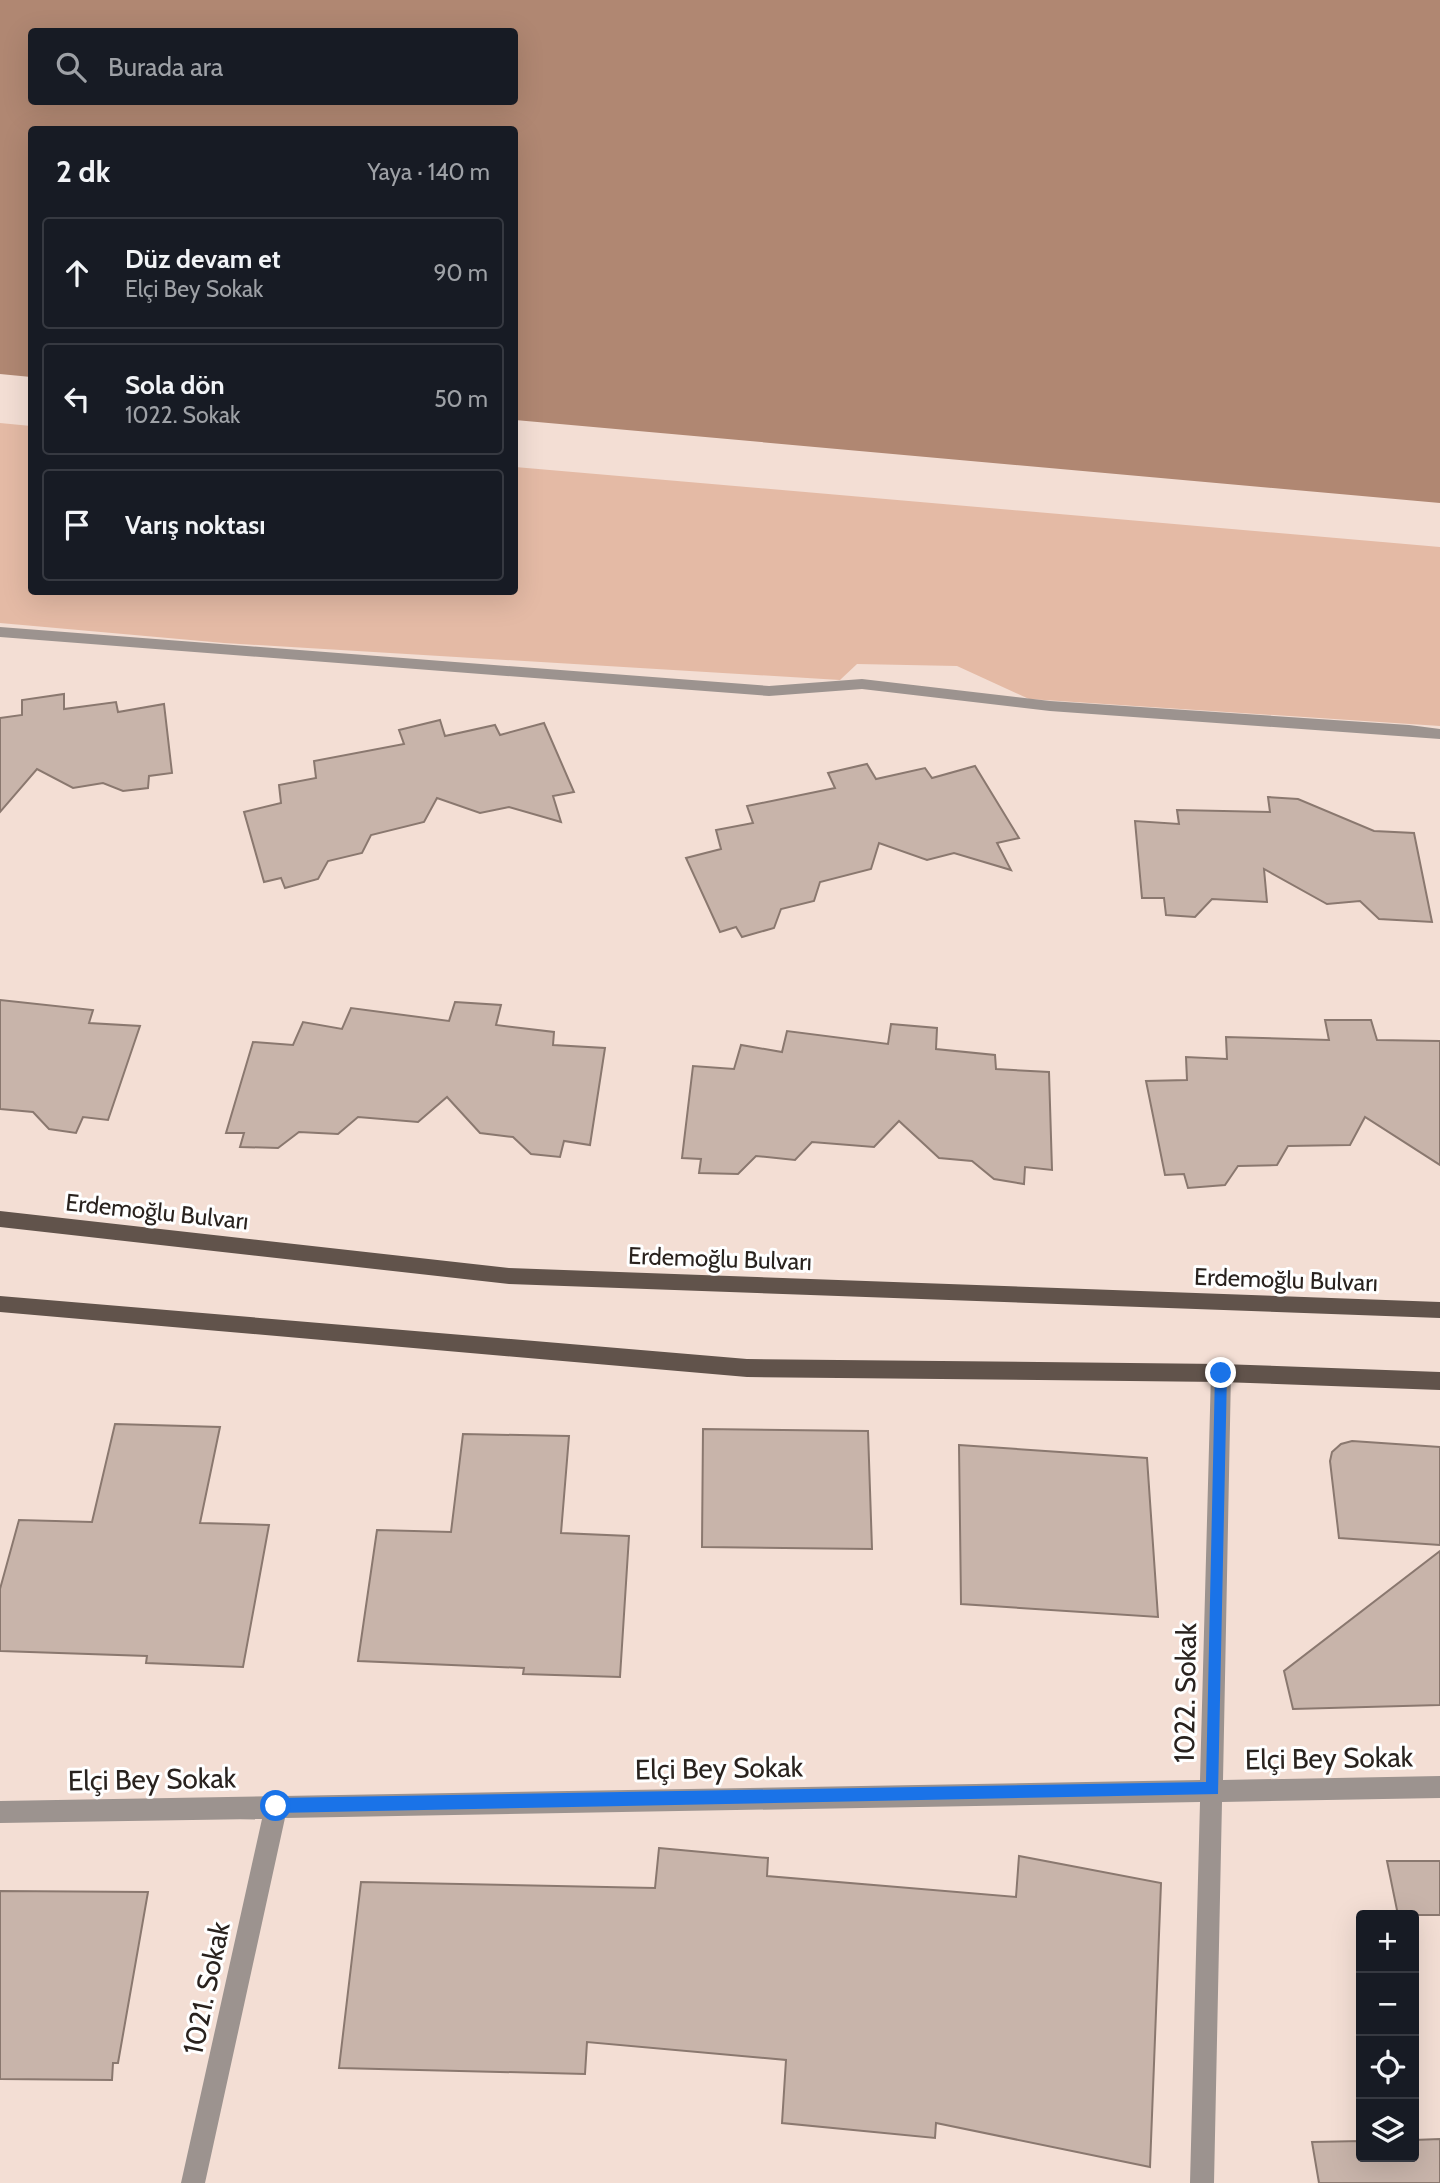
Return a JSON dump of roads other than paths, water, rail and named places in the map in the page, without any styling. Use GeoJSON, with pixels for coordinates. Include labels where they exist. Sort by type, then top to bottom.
{"type":"FeatureCollection","features":[{"type":"Feature","properties":{"kind":"main road","name":"Erdemoğlu Bulvarı"},"geometry":{"type":"LineString","coordinates":[[0,1219],[509,1276],[1440,1310]]}},
{"type":"Feature","properties":{"kind":"main road"},"geometry":{"type":"LineString","coordinates":[[0,1304],[747,1368],[1221,1373],[1440,1381]]}},
{"type":"Feature","properties":{"kind":"street"},"geometry":{"type":"LineString","coordinates":[[0,632],[769,691],[862,684],[1050,706],[1440,734]]}},
{"type":"Feature","properties":{"kind":"street","name":"1022. Sokak"},"geometry":{"type":"LineString","coordinates":[[1202,2183],[1221,1373]]}},
{"type":"Feature","properties":{"kind":"street","name":"Elçi Bey Sokak"},"geometry":{"type":"LineString","coordinates":[[0,1812],[1440,1787]]}},
{"type":"Feature","properties":{"kind":"street","name":"1021. Sokak"},"geometry":{"type":"LineString","coordinates":[[193,2183],[276,1806]]}}]}
